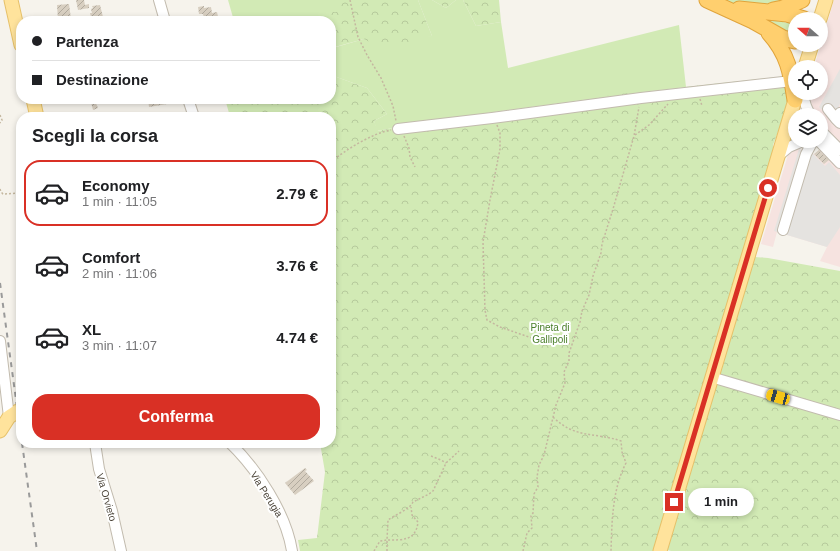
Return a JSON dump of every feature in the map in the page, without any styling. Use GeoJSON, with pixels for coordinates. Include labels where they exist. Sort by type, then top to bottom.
{"type":"FeatureCollection","features":[{"type":"Feature","properties":{"kind":"highway"},"geometry":{"type":"LineString","coordinates":[[707,0],[788,39]]}},
{"type":"Feature","properties":{"kind":"highway"},"geometry":{"type":"LineString","coordinates":[[755,12],[783,8],[802,0]]}},
{"type":"Feature","properties":{"kind":"highway"},"geometry":{"type":"LineString","coordinates":[[722,6],[755,12],[788,14]]}},
{"type":"Feature","properties":{"kind":"highway"},"geometry":{"type":"LineString","coordinates":[[766,29],[781,48],[788,64]]}},
{"type":"Feature","properties":{"kind":"main road"},"geometry":{"type":"LineString","coordinates":[[11,0],[16,22]]}},
{"type":"Feature","properties":{"kind":"main road"},"geometry":{"type":"LineString","coordinates":[[822,12],[826,0]]}},
{"type":"Feature","properties":{"kind":"main road"},"geometry":{"type":"LineString","coordinates":[[660,551],[777,158],[788,135]]}},
{"type":"Feature","properties":{"kind":"main road"},"geometry":{"type":"LineString","coordinates":[[0,431],[9,417],[16,412]]}},
{"type":"Feature","properties":{"kind":"street"},"geometry":{"type":"LineString","coordinates":[[159,0],[164,16]]}},
{"type":"Feature","properties":{"kind":"street"},"geometry":{"type":"LineString","coordinates":[[400,129],[675,94],[788,92]]}},
{"type":"Feature","properties":{"kind":"street"},"geometry":{"type":"LineString","coordinates":[[828,109],[839,118]]}},
{"type":"Feature","properties":{"kind":"street"},"geometry":{"type":"LineString","coordinates":[[828,136],[839,145]]}},
{"type":"Feature","properties":{"kind":"street"},"geometry":{"type":"LineString","coordinates":[[777,158],[788,148]]}},
{"type":"Feature","properties":{"kind":"street"},"geometry":{"type":"LineString","coordinates":[[783,230],[806,154],[810,148]]}},
{"type":"Feature","properties":{"kind":"street"},"geometry":{"type":"LineString","coordinates":[[826,148],[840,163]]}},
{"type":"Feature","properties":{"kind":"street"},"geometry":{"type":"LineString","coordinates":[[0,341],[9,417]]}},
{"type":"Feature","properties":{"kind":"street"},"geometry":{"type":"LineString","coordinates":[[711,377],[840,415]]}},
{"type":"Feature","properties":{"kind":"street","name":"Via Orvieto"},"geometry":{"type":"LineString","coordinates":[[96,448],[99,469],[112,511],[121,551]]}},
{"type":"Feature","properties":{"kind":"street","name":"Via Perugia"},"geometry":{"type":"LineString","coordinates":[[235,448],[244,456],[273,499],[289,534],[292,551]]}},
{"type":"Feature","properties":{"kind":"path"},"geometry":{"type":"LineString","coordinates":[[350,0],[358,37],[381,78],[393,106],[400,129],[409,148],[410,157],[415,167]]}},
{"type":"Feature","properties":{"kind":"path"},"geometry":{"type":"LineString","coordinates":[[634,136],[649,125],[659,115],[675,94]]}},
{"type":"Feature","properties":{"kind":"path"},"geometry":{"type":"LineString","coordinates":[[523,551],[527,533],[532,528],[531,516],[533,513],[534,494],[538,487],[537,477],[539,465],[544,455],[556,404],[565,383],[564,372],[569,361],[568,353],[589,295],[593,276],[601,253],[602,244],[634,136],[641,98]]}},
{"type":"Feature","properties":{"kind":"path"},"geometry":{"type":"LineString","coordinates":[[0,115],[2,120],[0,123]]}},
{"type":"Feature","properties":{"kind":"path"},"geometry":{"type":"LineString","coordinates":[[492,118],[498,125],[500,133],[500,149],[483,242],[487,320],[500,328],[552,345],[557,342],[571,344]]}},
{"type":"Feature","properties":{"kind":"path"},"geometry":{"type":"LineString","coordinates":[[336,158],[364,141],[386,131],[400,129]]}},
{"type":"Feature","properties":{"kind":"path"},"geometry":{"type":"LineString","coordinates":[[0,189],[3,194],[16,193]]}},
{"type":"Feature","properties":{"kind":"path"},"geometry":{"type":"LineString","coordinates":[[553,417],[572,431],[621,441],[622,452],[626,463],[617,490],[611,530],[611,551]]}},
{"type":"Feature","properties":{"kind":"path"},"geometry":{"type":"LineString","coordinates":[[387,551],[388,520],[397,513],[411,506],[413,502],[433,491],[446,464],[459,451]]}},
{"type":"Feature","properties":{"kind":"path"},"geometry":{"type":"LineString","coordinates":[[431,456],[442,460],[446,464]]}},
{"type":"Feature","properties":{"kind":"path"},"geometry":{"type":"LineString","coordinates":[[374,551],[380,541],[402,541],[412,537],[418,522],[412,515],[411,506]]}},
{"type":"Feature","properties":{"kind":"shaded area"},"geometry":{"type":"Polygon","coordinates":[[[834,0],[840,0],[840,267],[820,261],[827,247],[777,232],[773,247],[761,244],[788,155],[798,148],[814,154],[822,148],[828,148],[828,141],[832,136],[828,131],[828,108],[813,108],[810,100],[828,100],[828,60],[816,60],[818,52],[828,52],[828,20],[834,0]]]}},
{"type":"Feature","properties":{"kind":"shaded area"},"geometry":{"type":"Polygon","coordinates":[[[840,69],[840,104],[832,119],[828,115],[828,108],[819,107],[823,100],[828,100],[828,91],[840,69]]]}},
{"type":"Feature","properties":{"kind":"shaded area"},"geometry":{"type":"Polygon","coordinates":[[[799,149],[813,154],[825,166],[829,162],[840,175],[840,227],[827,247],[774,231],[799,149]]]}},
{"type":"Feature","properties":{"kind":"green space"},"geometry":{"type":"Polygon","coordinates":[[[228,0],[336,0],[336,12],[329,12],[329,16],[233,16],[228,0]]]}},
{"type":"Feature","properties":{"kind":"green space"},"geometry":{"type":"Polygon","coordinates":[[[336,0],[418,0],[432,36],[382,49],[364,39],[336,47],[336,16],[329,16],[328,12],[336,12],[336,0]]]}},
{"type":"Feature","properties":{"kind":"green space"},"geometry":{"type":"Polygon","coordinates":[[[418,0],[432,0],[446,8],[456,0],[463,0],[476,26],[501,22],[508,68],[679,25],[686,87],[426,122],[377,131],[374,121],[387,114],[367,88],[336,77],[336,47],[364,39],[432,36],[418,0]]]}},
{"type":"Feature","properties":{"kind":"green space"},"geometry":{"type":"Polygon","coordinates":[[[432,0],[456,0],[446,8],[432,0]]]}},
{"type":"Feature","properties":{"kind":"green space"},"geometry":{"type":"Polygon","coordinates":[[[463,0],[499,0],[501,22],[476,26],[463,0]]]}},
{"type":"Feature","properties":{"kind":"green space"},"geometry":{"type":"Polygon","coordinates":[[[719,0],[793,0],[779,5],[739,7],[719,0]]]}},
{"type":"Feature","properties":{"kind":"green space"},"geometry":{"type":"Polygon","coordinates":[[[764,19],[788,23],[788,31],[777,27],[764,19]]]}},
{"type":"Feature","properties":{"kind":"green space","name":"Pineta di Gallipoli"},"geometry":{"type":"Polygon","coordinates":[[[787,76],[788,98],[786,111],[773,145],[774,149],[748,235],[755,257],[840,271],[840,551],[671,551],[655,547],[654,551],[300,551],[298,540],[317,538],[325,472],[321,448],[336,448],[336,112],[229,112],[226,104],[336,104],[336,77],[367,88],[387,114],[374,121],[378,131],[408,125],[620,94],[787,76]]]}},
{"type":"Feature","properties":{"kind":"building"},"geometry":{"type":"Polygon","coordinates":[[[76,0],[84,0],[85,5],[89,4],[89,8],[78,10],[76,0]]]}},
{"type":"Feature","properties":{"kind":"building"},"geometry":{"type":"Polygon","coordinates":[[[69,4],[71,16],[58,16],[57,5],[69,4]]]}},
{"type":"Feature","properties":{"kind":"building"},"geometry":{"type":"Polygon","coordinates":[[[100,5],[103,16],[91,16],[91,9],[93,8],[92,6],[100,5]]]}},
{"type":"Feature","properties":{"kind":"building"},"geometry":{"type":"Polygon","coordinates":[[[198,7],[211,7],[212,13],[217,12],[218,16],[204,16],[203,14],[199,14],[198,7]]]}},
{"type":"Feature","properties":{"kind":"building"},"geometry":{"type":"Polygon","coordinates":[[[92,104],[96,104],[98,108],[93,110],[92,104]]]}},
{"type":"Feature","properties":{"kind":"building"},"geometry":{"type":"Polygon","coordinates":[[[149,104],[167,104],[149,107],[149,104]]]}},
{"type":"Feature","properties":{"kind":"building"},"geometry":{"type":"Polygon","coordinates":[[[819,150],[829,160],[824,164],[814,154],[819,150]]]}},
{"type":"Feature","properties":{"kind":"building"},"geometry":{"type":"Polygon","coordinates":[[[305,468],[307,470],[305,471],[314,481],[295,495],[285,483],[305,468]]]}},
{"type":"Feature","properties":{"kind":"railway"},"geometry":{"type":"LineString","coordinates":[[0,283],[16,400]]}},
{"type":"Feature","properties":{"kind":"railway"},"geometry":{"type":"LineString","coordinates":[[23,448],[37,551]]}},
{"type":"Feature","properties":{"kind":"route"},"geometry":{"type":"LineString","coordinates":[[674,502],[768,188]]}}]}
